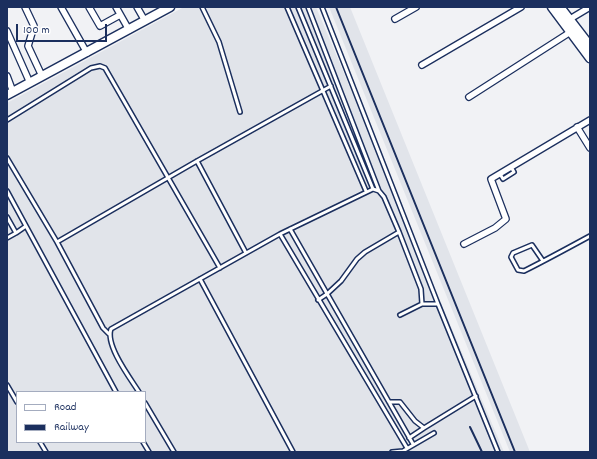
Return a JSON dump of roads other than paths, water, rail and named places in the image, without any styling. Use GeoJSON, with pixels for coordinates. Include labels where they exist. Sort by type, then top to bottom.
{"type":"FeatureCollection","features":[{"type":"Feature","properties":{"kind":"street"},"geometry":{"type":"LineString","coordinates":[[25,7],[34,26],[28,46],[42,76]]}},
{"type":"Feature","properties":{"kind":"street"},"geometry":{"type":"LineString","coordinates":[[61,7],[87,53]]}},
{"type":"Feature","properties":{"kind":"street"},"geometry":{"type":"LineString","coordinates":[[89,7],[100,26],[120,15]]}},
{"type":"Feature","properties":{"kind":"street"},"geometry":{"type":"LineString","coordinates":[[116,7],[129,30]]}},
{"type":"Feature","properties":{"kind":"street"},"geometry":{"type":"LineString","coordinates":[[138,7],[145,20]]}},
{"type":"Feature","properties":{"kind":"street"},"geometry":{"type":"LineString","coordinates":[[395,20],[416,7]]}},
{"type":"Feature","properties":{"kind":"street"},"geometry":{"type":"LineString","coordinates":[[422,65],[520,7]]}},
{"type":"Feature","properties":{"kind":"street"},"geometry":{"type":"LineString","coordinates":[[552,7],[572,31],[590,58]]}},
{"type":"Feature","properties":{"kind":"street"},"geometry":{"type":"LineString","coordinates":[[560,7],[590,45]]}},
{"type":"Feature","properties":{"kind":"street"},"geometry":{"type":"LineString","coordinates":[[570,19],[590,7]]}},
{"type":"Feature","properties":{"kind":"street"},"geometry":{"type":"LineString","coordinates":[[7,76],[10,93],[87,53],[166,8]]}},
{"type":"Feature","properties":{"kind":"street"},"geometry":{"type":"LineString","coordinates":[[7,31],[30,83]]}},
{"type":"Feature","properties":{"kind":"street"},"geometry":{"type":"LineString","coordinates":[[469,97],[572,31]]}},
{"type":"Feature","properties":{"kind":"street"},"geometry":{"type":"LineString","coordinates":[[464,244],[495,228],[506,219],[491,179],[590,120]]}},
{"type":"Feature","properties":{"kind":"street"},"geometry":{"type":"LineString","coordinates":[[577,127],[590,148]]}},
{"type":"Feature","properties":{"kind":"lane"},"geometry":{"type":"LineString","coordinates":[[202,7],[219,42],[240,112]]}},
{"type":"Feature","properties":{"kind":"lane"},"geometry":{"type":"LineString","coordinates":[[287,7],[366,191]]}},
{"type":"Feature","properties":{"kind":"lane"},"geometry":{"type":"LineString","coordinates":[[298,7],[373,189]]}},
{"type":"Feature","properties":{"kind":"lane"},"geometry":{"type":"LineString","coordinates":[[308,7],[379,191],[399,232],[422,289],[422,304]]}},
{"type":"Feature","properties":{"kind":"lane"},"geometry":{"type":"LineString","coordinates":[[322,7],[438,304],[498,452]]}},
{"type":"Feature","properties":{"kind":"lane"},"geometry":{"type":"LineString","coordinates":[[7,120],[92,68],[100,66],[105,68],[220,268]]}},
{"type":"Feature","properties":{"kind":"lane"},"geometry":{"type":"LineString","coordinates":[[57,242],[331,86]]}},
{"type":"Feature","properties":{"kind":"lane"},"geometry":{"type":"LineString","coordinates":[[7,158],[57,242],[103,328],[109,334],[112,347],[138,391]]}},
{"type":"Feature","properties":{"kind":"lane"},"geometry":{"type":"LineString","coordinates":[[197,161],[246,253]]}},
{"type":"Feature","properties":{"kind":"lane"},"geometry":{"type":"LineString","coordinates":[[109,334],[115,325],[280,234],[366,191],[373,189],[379,191]]}},
{"type":"Feature","properties":{"kind":"lane"},"geometry":{"type":"LineString","coordinates":[[7,192],[115,391]]}},
{"type":"Feature","properties":{"kind":"lane"},"geometry":{"type":"LineString","coordinates":[[7,216],[16,233]]}},
{"type":"Feature","properties":{"kind":"lane"},"geometry":{"type":"LineString","coordinates":[[7,238],[26,226]]}},
{"type":"Feature","properties":{"kind":"lane"},"geometry":{"type":"LineString","coordinates":[[290,229],[413,444]]}},
{"type":"Feature","properties":{"kind":"lane"},"geometry":{"type":"LineString","coordinates":[[318,300],[341,281],[365,252],[399,232]]}},
{"type":"Feature","properties":{"kind":"lane"},"geometry":{"type":"LineString","coordinates":[[280,234],[407,448]]}},
{"type":"Feature","properties":{"kind":"lane"},"geometry":{"type":"LineString","coordinates":[[543,261],[535,247],[530,245],[513,253],[511,257],[518,270],[522,272],[543,261],[590,236]]}},
{"type":"Feature","properties":{"kind":"lane"},"geometry":{"type":"LineString","coordinates":[[200,279],[293,452]]}},
{"type":"Feature","properties":{"kind":"lane"},"geometry":{"type":"LineString","coordinates":[[400,315],[422,304],[438,304]]}},
{"type":"Feature","properties":{"kind":"lane"},"geometry":{"type":"LineString","coordinates":[[7,385],[16,400]]}},
{"type":"Feature","properties":{"kind":"lane"},"geometry":{"type":"LineString","coordinates":[[409,438],[476,396]]}},
{"type":"Feature","properties":{"kind":"lane"},"geometry":{"type":"LineString","coordinates":[[389,402],[400,402],[415,421],[424,428]]}},
{"type":"Feature","properties":{"kind":"lane"},"geometry":{"type":"LineString","coordinates":[[146,405],[174,452]]}},
{"type":"Feature","properties":{"kind":"lane"},"geometry":{"type":"LineString","coordinates":[[392,452],[402,451],[434,433]]}},
{"type":"Feature","properties":{"kind":"lane"},"geometry":{"type":"LineString","coordinates":[[41,443],[46,452]]}},
{"type":"Feature","properties":{"kind":"lane"},"geometry":{"type":"LineString","coordinates":[[144,443],[149,452]]}},
{"type":"Feature","properties":{"kind":"railway"},"geometry":{"type":"LineString","coordinates":[[336,7],[515,452]]}},
{"type":"Feature","properties":{"kind":"railway"},"geometry":{"type":"LineString","coordinates":[[470,427],[482,452]]}}]}
